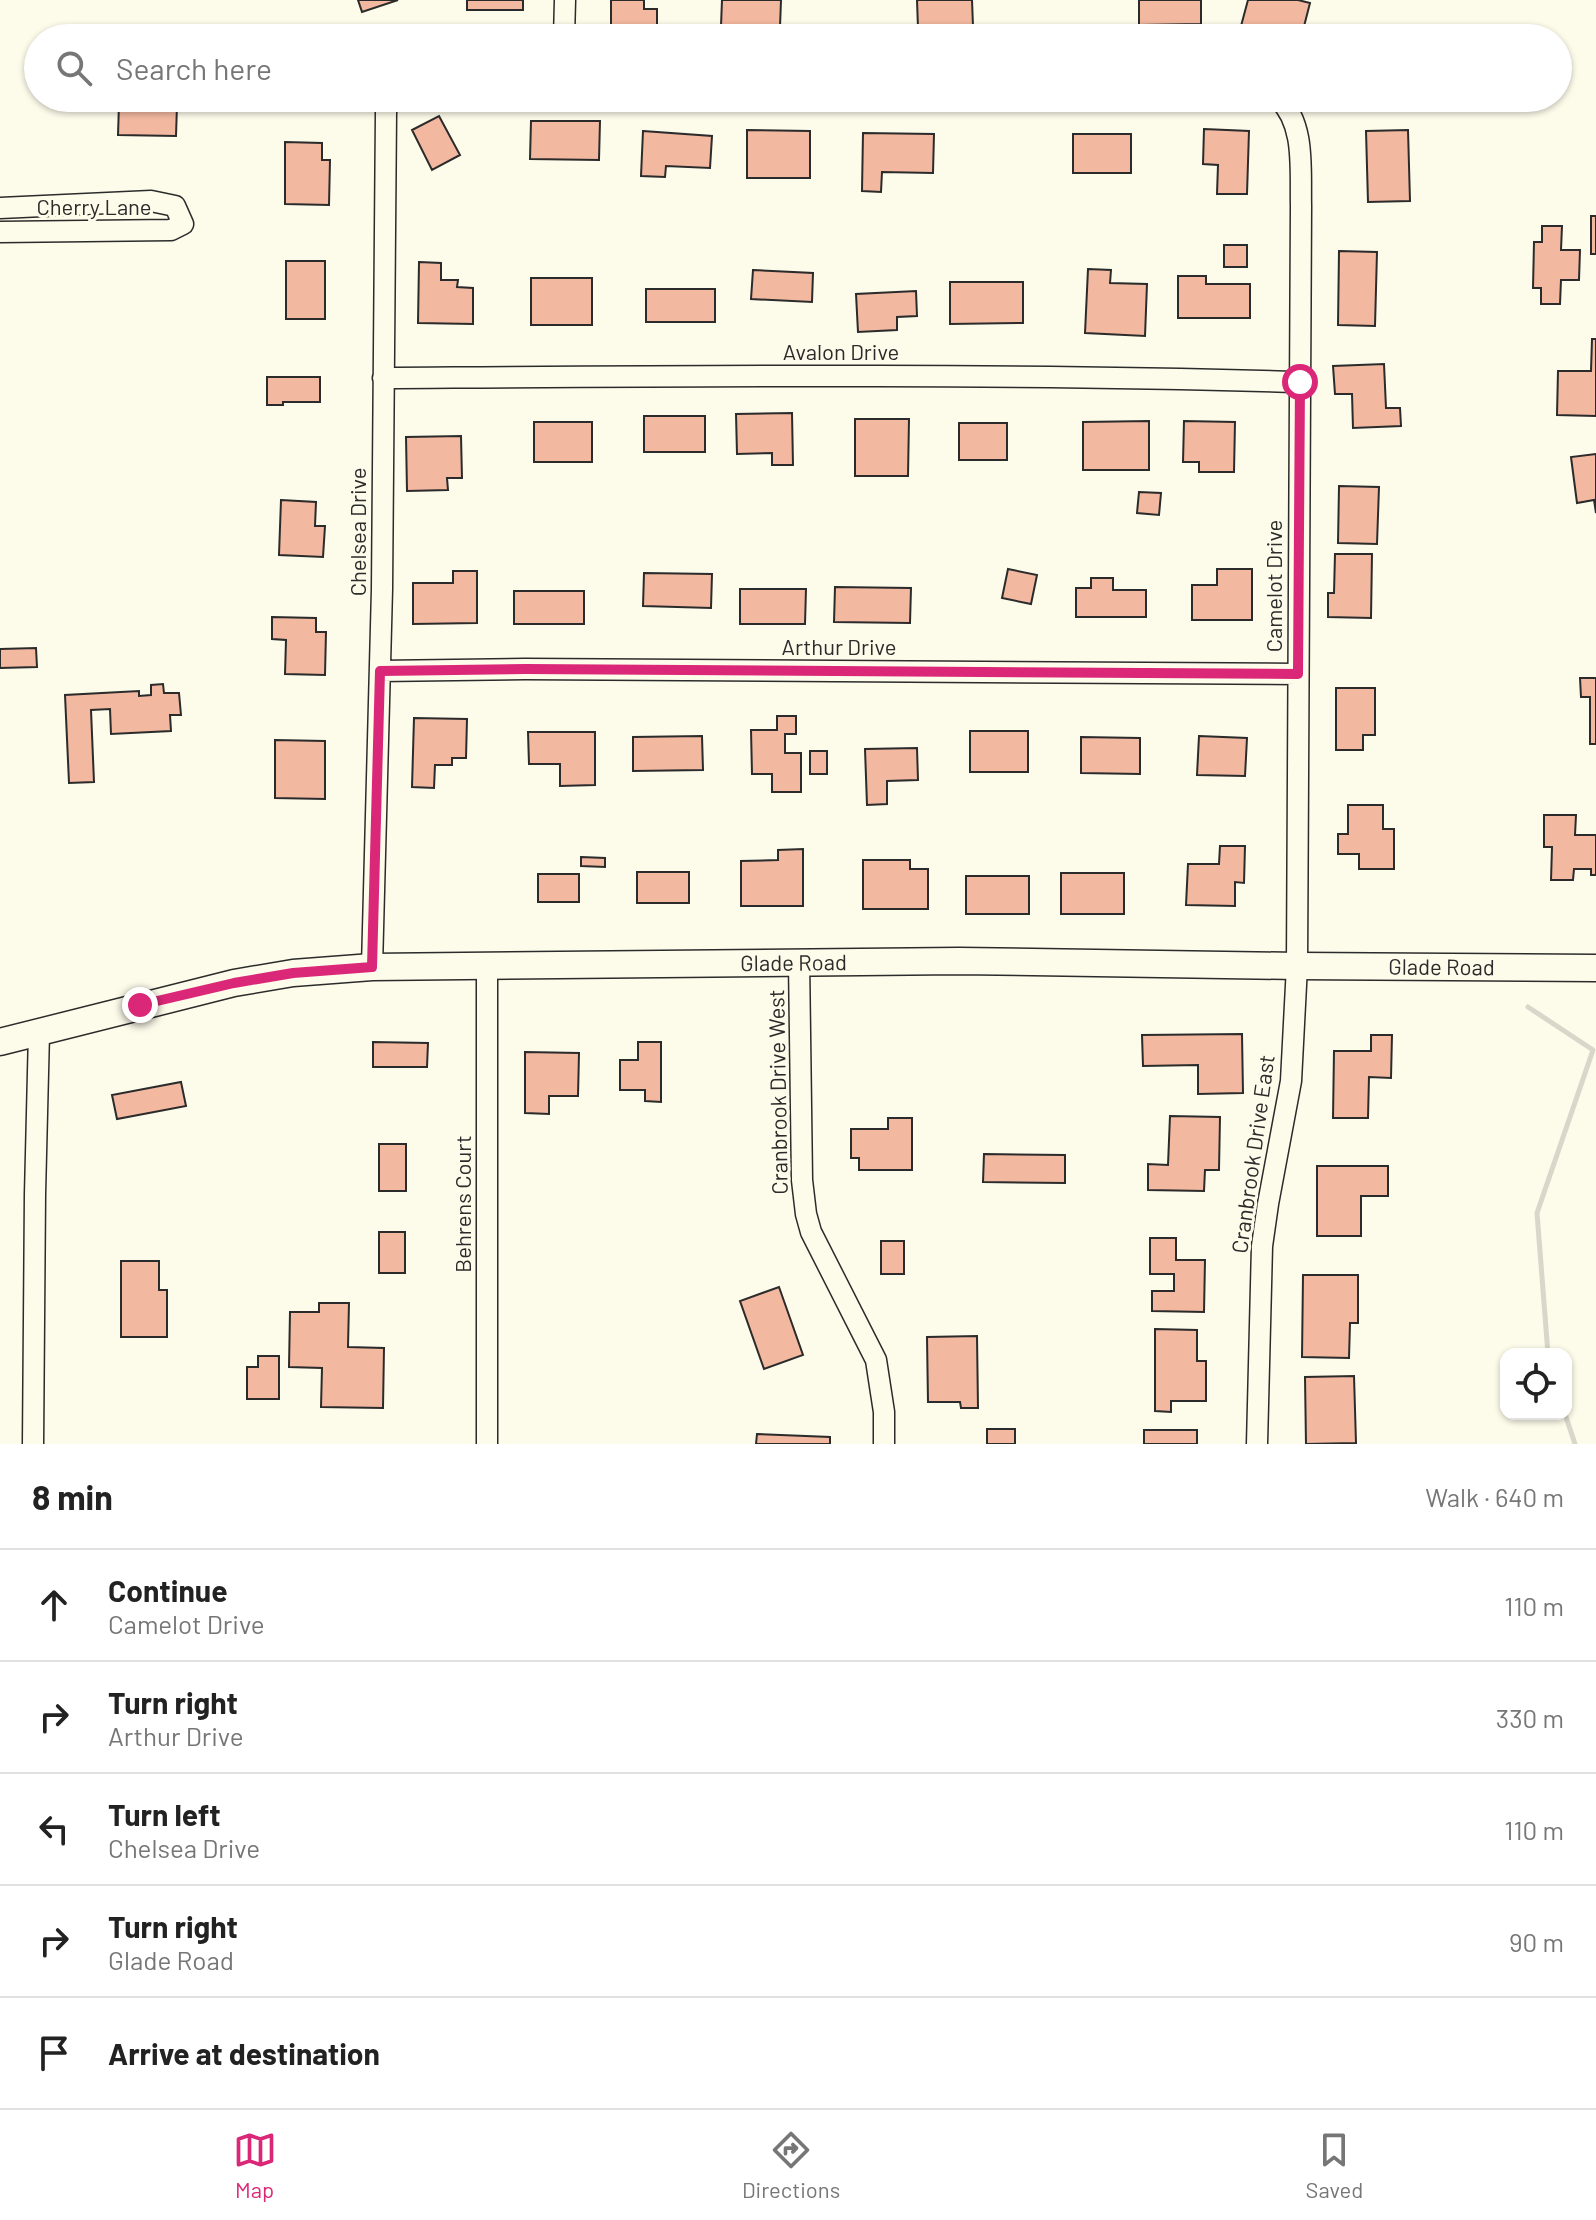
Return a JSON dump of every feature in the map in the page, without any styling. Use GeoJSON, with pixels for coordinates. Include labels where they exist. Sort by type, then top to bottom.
{"type":"FeatureCollection","features":[{"type":"Feature","properties":{"kind":"main road","name":"Glade Road"},"geometry":{"type":"LineString","coordinates":[[0,1042],[234,983],[293,973],[372,967],[959,961],[1596,968]]}},
{"type":"Feature","properties":{"kind":"street"},"geometry":{"type":"LineString","coordinates":[[564,24],[565,0]]}},
{"type":"Feature","properties":{"kind":"street","name":"Chelsea Drive"},"geometry":{"type":"LineString","coordinates":[[372,967],[380,671],[386,112]]}},
{"type":"Feature","properties":{"kind":"street","name":"Camelot Drive"},"geometry":{"type":"LineString","coordinates":[[1290,112],[1298,142],[1301,206],[1297,966]]}},
{"type":"Feature","properties":{"kind":"street","name":"Cherry Lane"},"geometry":{"type":"LineString","coordinates":[[0,208],[151,201],[175,206],[183,224],[171,230],[0,232]]}},
{"type":"Feature","properties":{"kind":"street","name":"Avalon Drive"},"geometry":{"type":"LineString","coordinates":[[383,378],[772,376],[1300,382]]}},
{"type":"Feature","properties":{"kind":"street","name":"Arthur Drive"},"geometry":{"type":"LineString","coordinates":[[380,671],[541,669],[1298,674]]}},
{"type":"Feature","properties":{"kind":"street","name":"Cranbrook Drive West"},"geometry":{"type":"LineString","coordinates":[[799,961],[802,1180],[806,1214],[811,1232],[876,1360],[884,1412],[884,1444]]}},
{"type":"Feature","properties":{"kind":"street","name":"Behrens Court"},"geometry":{"type":"LineString","coordinates":[[487,964],[487,1444]]}},
{"type":"Feature","properties":{"kind":"street","name":"Cranbrook Drive East"},"geometry":{"type":"LineString","coordinates":[[1257,1444],[1262,1246],[1291,1081],[1297,966]]}},
{"type":"Feature","properties":{"kind":"street"},"geometry":{"type":"LineString","coordinates":[[33,1444],[39,1032]]}},
{"type":"Feature","properties":{"kind":"building"},"geometry":{"type":"Polygon","coordinates":[[[358,0],[398,0],[362,12],[358,0]]]}},
{"type":"Feature","properties":{"kind":"building"},"geometry":{"type":"Polygon","coordinates":[[[467,0],[523,0],[523,10],[467,10],[467,0]]]}},
{"type":"Feature","properties":{"kind":"building"},"geometry":{"type":"Polygon","coordinates":[[[611,0],[644,0],[644,9],[657,9],[657,24],[611,24],[611,0]]]}},
{"type":"Feature","properties":{"kind":"building"},"geometry":{"type":"Polygon","coordinates":[[[722,0],[781,0],[780,24],[721,24],[722,0]]]}},
{"type":"Feature","properties":{"kind":"building"},"geometry":{"type":"Polygon","coordinates":[[[917,0],[972,0],[973,24],[918,24],[917,0]]]}},
{"type":"Feature","properties":{"kind":"building"},"geometry":{"type":"Polygon","coordinates":[[[1139,0],[1201,0],[1201,24],[1139,24],[1139,0]]]}},
{"type":"Feature","properties":{"kind":"building"},"geometry":{"type":"Polygon","coordinates":[[[1248,0],[1298,0],[1310,3],[1305,24],[1242,24],[1248,0]]]}},
{"type":"Feature","properties":{"kind":"building"},"geometry":{"type":"Polygon","coordinates":[[[119,112],[177,112],[176,136],[118,135],[119,112]]]}},
{"type":"Feature","properties":{"kind":"building"},"geometry":{"type":"Polygon","coordinates":[[[439,116],[460,155],[432,170],[412,130],[439,116]]]}},
{"type":"Feature","properties":{"kind":"building"},"geometry":{"type":"Polygon","coordinates":[[[531,121],[600,121],[599,160],[530,159],[531,121]]]}},
{"type":"Feature","properties":{"kind":"building"},"geometry":{"type":"Polygon","coordinates":[[[1204,129],[1249,131],[1247,194],[1217,194],[1218,165],[1203,164],[1204,129]]]}},
{"type":"Feature","properties":{"kind":"building"},"geometry":{"type":"Polygon","coordinates":[[[747,130],[810,131],[810,178],[747,178],[747,130]]]}},
{"type":"Feature","properties":{"kind":"building"},"geometry":{"type":"Polygon","coordinates":[[[1408,130],[1410,201],[1368,202],[1366,131],[1408,130]]]}},
{"type":"Feature","properties":{"kind":"building"},"geometry":{"type":"Polygon","coordinates":[[[643,131],[712,136],[710,168],[666,166],[665,177],[641,176],[643,131]]]}},
{"type":"Feature","properties":{"kind":"building"},"geometry":{"type":"Polygon","coordinates":[[[863,133],[934,134],[933,173],[882,172],[881,192],[862,191],[863,133]]]}},
{"type":"Feature","properties":{"kind":"building"},"geometry":{"type":"Polygon","coordinates":[[[1073,134],[1131,134],[1131,173],[1073,173],[1073,134]]]}},
{"type":"Feature","properties":{"kind":"building"},"geometry":{"type":"Polygon","coordinates":[[[285,142],[322,143],[322,160],[330,160],[329,205],[285,204],[285,142]]]}},
{"type":"Feature","properties":{"kind":"building"},"geometry":{"type":"Polygon","coordinates":[[[1591,216],[1596,216],[1596,254],[1591,254],[1591,216]]]}},
{"type":"Feature","properties":{"kind":"building"},"geometry":{"type":"Polygon","coordinates":[[[1542,226],[1562,226],[1561,250],[1580,250],[1579,280],[1561,280],[1560,304],[1541,304],[1541,288],[1533,288],[1534,242],[1542,242],[1542,226]]]}},
{"type":"Feature","properties":{"kind":"building"},"geometry":{"type":"Polygon","coordinates":[[[1224,245],[1247,245],[1247,267],[1224,267],[1224,245]]]}},
{"type":"Feature","properties":{"kind":"building"},"geometry":{"type":"Polygon","coordinates":[[[1339,251],[1377,252],[1375,326],[1338,325],[1339,251]]]}},
{"type":"Feature","properties":{"kind":"building"},"geometry":{"type":"Polygon","coordinates":[[[286,261],[325,261],[325,319],[286,319],[286,261]]]}},
{"type":"Feature","properties":{"kind":"building"},"geometry":{"type":"Polygon","coordinates":[[[419,262],[441,263],[441,280],[458,280],[457,287],[473,288],[473,324],[418,323],[419,262]]]}},
{"type":"Feature","properties":{"kind":"building"},"geometry":{"type":"Polygon","coordinates":[[[1088,269],[1111,270],[1110,283],[1147,284],[1145,336],[1085,333],[1088,269]]]}},
{"type":"Feature","properties":{"kind":"building"},"geometry":{"type":"Polygon","coordinates":[[[753,270],[813,273],[812,302],[751,299],[753,270]]]}},
{"type":"Feature","properties":{"kind":"building"},"geometry":{"type":"Polygon","coordinates":[[[1178,276],[1206,276],[1206,284],[1250,284],[1250,318],[1178,318],[1178,276]]]}},
{"type":"Feature","properties":{"kind":"building"},"geometry":{"type":"Polygon","coordinates":[[[531,278],[592,278],[592,325],[531,325],[531,278]]]}},
{"type":"Feature","properties":{"kind":"building"},"geometry":{"type":"Polygon","coordinates":[[[950,282],[1023,282],[1023,323],[950,324],[950,282]]]}},
{"type":"Feature","properties":{"kind":"building"},"geometry":{"type":"Polygon","coordinates":[[[646,289],[715,289],[715,322],[646,322],[646,289]]]}},
{"type":"Feature","properties":{"kind":"building"},"geometry":{"type":"Polygon","coordinates":[[[916,291],[917,316],[897,317],[897,330],[858,332],[856,294],[916,291]]]}},
{"type":"Feature","properties":{"kind":"building"},"geometry":{"type":"Polygon","coordinates":[[[1592,339],[1596,339],[1596,416],[1557,415],[1558,371],[1591,371],[1592,339]]]}},
{"type":"Feature","properties":{"kind":"building"},"geometry":{"type":"Polygon","coordinates":[[[1384,364],[1386,408],[1400,408],[1401,426],[1353,428],[1352,394],[1335,394],[1333,366],[1384,364]]]}},
{"type":"Feature","properties":{"kind":"building"},"geometry":{"type":"Polygon","coordinates":[[[267,377],[320,377],[320,402],[267,405],[267,377]]]}},
{"type":"Feature","properties":{"kind":"building"},"geometry":{"type":"Polygon","coordinates":[[[792,413],[793,465],[772,465],[772,453],[737,454],[736,414],[792,413]]]}},
{"type":"Feature","properties":{"kind":"building"},"geometry":{"type":"Polygon","coordinates":[[[644,416],[705,416],[705,452],[644,452],[644,416]]]}},
{"type":"Feature","properties":{"kind":"building"},"geometry":{"type":"Polygon","coordinates":[[[855,419],[909,419],[908,476],[855,476],[855,419]]]}},
{"type":"Feature","properties":{"kind":"building"},"geometry":{"type":"Polygon","coordinates":[[[1149,421],[1149,470],[1083,470],[1083,422],[1149,421]]]}},
{"type":"Feature","properties":{"kind":"building"},"geometry":{"type":"Polygon","coordinates":[[[1184,421],[1235,422],[1234,472],[1199,472],[1199,462],[1183,462],[1184,421]]]}},
{"type":"Feature","properties":{"kind":"building"},"geometry":{"type":"Polygon","coordinates":[[[534,422],[592,422],[592,462],[534,462],[534,422]]]}},
{"type":"Feature","properties":{"kind":"building"},"geometry":{"type":"Polygon","coordinates":[[[959,423],[1007,423],[1007,460],[959,460],[959,423]]]}},
{"type":"Feature","properties":{"kind":"building"},"geometry":{"type":"Polygon","coordinates":[[[461,436],[462,478],[447,478],[448,490],[407,491],[406,437],[461,436]]]}},
{"type":"Feature","properties":{"kind":"building"},"geometry":{"type":"Polygon","coordinates":[[[1596,454],[1596,513],[1594,500],[1577,503],[1571,457],[1596,454]]]}},
{"type":"Feature","properties":{"kind":"building"},"geometry":{"type":"Polygon","coordinates":[[[1339,486],[1379,487],[1377,544],[1338,543],[1339,486]]]}},
{"type":"Feature","properties":{"kind":"building"},"geometry":{"type":"Polygon","coordinates":[[[1139,492],[1161,493],[1159,515],[1137,513],[1139,492]]]}},
{"type":"Feature","properties":{"kind":"building"},"geometry":{"type":"Polygon","coordinates":[[[281,500],[316,502],[315,526],[325,526],[323,557],[279,555],[281,500]]]}},
{"type":"Feature","properties":{"kind":"building"},"geometry":{"type":"Polygon","coordinates":[[[1335,554],[1372,554],[1371,618],[1328,617],[1328,593],[1334,593],[1335,554]]]}},
{"type":"Feature","properties":{"kind":"building"},"geometry":{"type":"Polygon","coordinates":[[[1008,569],[1037,575],[1031,604],[1002,598],[1008,569]]]}},
{"type":"Feature","properties":{"kind":"building"},"geometry":{"type":"Polygon","coordinates":[[[1217,569],[1252,569],[1252,620],[1192,620],[1192,585],[1217,585],[1217,569]]]}},
{"type":"Feature","properties":{"kind":"building"},"geometry":{"type":"Polygon","coordinates":[[[453,571],[477,571],[477,623],[413,624],[413,583],[453,583],[453,571]]]}},
{"type":"Feature","properties":{"kind":"building"},"geometry":{"type":"Polygon","coordinates":[[[644,573],[712,574],[711,608],[643,606],[644,573]]]}},
{"type":"Feature","properties":{"kind":"building"},"geometry":{"type":"Polygon","coordinates":[[[1091,578],[1113,578],[1113,590],[1146,590],[1146,617],[1076,617],[1076,588],[1091,588],[1091,578]]]}},
{"type":"Feature","properties":{"kind":"building"},"geometry":{"type":"Polygon","coordinates":[[[835,587],[911,588],[910,623],[834,622],[835,587]]]}},
{"type":"Feature","properties":{"kind":"building"},"geometry":{"type":"Polygon","coordinates":[[[740,589],[806,589],[805,624],[740,624],[740,589]]]}},
{"type":"Feature","properties":{"kind":"building"},"geometry":{"type":"Polygon","coordinates":[[[514,591],[584,591],[584,624],[514,624],[514,591]]]}},
{"type":"Feature","properties":{"kind":"building"},"geometry":{"type":"Polygon","coordinates":[[[272,617],[316,618],[316,632],[326,632],[325,675],[285,674],[286,640],[272,639],[272,617]]]}},
{"type":"Feature","properties":{"kind":"building"},"geometry":{"type":"Polygon","coordinates":[[[36,648],[37,667],[0,668],[0,649],[36,648]]]}},
{"type":"Feature","properties":{"kind":"building"},"geometry":{"type":"Polygon","coordinates":[[[1580,678],[1596,678],[1596,744],[1590,744],[1590,697],[1581,697],[1580,678]]]}},
{"type":"Feature","properties":{"kind":"building"},"geometry":{"type":"Polygon","coordinates":[[[163,684],[164,693],[179,693],[181,715],[170,715],[171,731],[111,734],[110,709],[91,710],[94,782],[69,783],[65,695],[139,691],[139,696],[151,695],[151,685],[163,684]]]}},
{"type":"Feature","properties":{"kind":"building"},"geometry":{"type":"Polygon","coordinates":[[[1336,688],[1375,688],[1375,735],[1363,735],[1363,750],[1336,750],[1336,688]]]}},
{"type":"Feature","properties":{"kind":"building"},"geometry":{"type":"Polygon","coordinates":[[[777,716],[796,716],[796,734],[785,734],[785,753],[801,753],[801,792],[772,792],[772,774],[752,774],[751,730],[777,730],[777,716]]]}},
{"type":"Feature","properties":{"kind":"building"},"geometry":{"type":"Polygon","coordinates":[[[414,718],[467,719],[466,758],[452,758],[452,765],[435,765],[434,788],[412,787],[414,718]]]}},
{"type":"Feature","properties":{"kind":"building"},"geometry":{"type":"Polygon","coordinates":[[[970,731],[1028,731],[1028,772],[970,772],[970,731]]]}},
{"type":"Feature","properties":{"kind":"building"},"geometry":{"type":"Polygon","coordinates":[[[528,732],[595,732],[595,785],[560,786],[560,764],[529,764],[528,732]]]}},
{"type":"Feature","properties":{"kind":"building"},"geometry":{"type":"Polygon","coordinates":[[[702,736],[703,770],[633,771],[633,737],[702,736]]]}},
{"type":"Feature","properties":{"kind":"building"},"geometry":{"type":"Polygon","coordinates":[[[1199,736],[1247,738],[1245,776],[1197,775],[1199,736]]]}},
{"type":"Feature","properties":{"kind":"building"},"geometry":{"type":"Polygon","coordinates":[[[1081,737],[1140,738],[1140,774],[1081,773],[1081,737]]]}},
{"type":"Feature","properties":{"kind":"building"},"geometry":{"type":"Polygon","coordinates":[[[275,740],[325,741],[325,799],[275,798],[275,740]]]}},
{"type":"Feature","properties":{"kind":"building"},"geometry":{"type":"Polygon","coordinates":[[[917,748],[918,780],[887,781],[887,804],[867,805],[865,749],[917,748]]]}},
{"type":"Feature","properties":{"kind":"building"},"geometry":{"type":"Polygon","coordinates":[[[810,751],[827,751],[827,774],[810,774],[810,751]]]}},
{"type":"Feature","properties":{"kind":"building"},"geometry":{"type":"Polygon","coordinates":[[[1348,805],[1383,805],[1383,829],[1394,829],[1394,869],[1359,869],[1359,854],[1338,854],[1338,834],[1348,834],[1348,805]]]}},
{"type":"Feature","properties":{"kind":"building"},"geometry":{"type":"Polygon","coordinates":[[[1544,815],[1576,815],[1575,835],[1596,835],[1596,875],[1591,875],[1591,869],[1574,869],[1573,880],[1551,880],[1552,847],[1544,847],[1544,815]]]}},
{"type":"Feature","properties":{"kind":"building"},"geometry":{"type":"Polygon","coordinates":[[[1220,846],[1245,846],[1244,883],[1235,882],[1235,906],[1186,905],[1188,864],[1219,864],[1220,846]]]}},
{"type":"Feature","properties":{"kind":"building"},"geometry":{"type":"Polygon","coordinates":[[[803,849],[803,906],[741,906],[741,861],[778,860],[778,850],[803,849]]]}},
{"type":"Feature","properties":{"kind":"building"},"geometry":{"type":"Polygon","coordinates":[[[581,857],[605,858],[605,867],[581,866],[581,857]]]}},
{"type":"Feature","properties":{"kind":"building"},"geometry":{"type":"Polygon","coordinates":[[[863,860],[910,860],[910,869],[928,869],[928,909],[863,909],[863,860]]]}},
{"type":"Feature","properties":{"kind":"building"},"geometry":{"type":"Polygon","coordinates":[[[637,872],[689,872],[689,903],[637,903],[637,872]]]}},
{"type":"Feature","properties":{"kind":"building"},"geometry":{"type":"Polygon","coordinates":[[[1061,873],[1124,873],[1124,914],[1061,914],[1061,873]]]}},
{"type":"Feature","properties":{"kind":"building"},"geometry":{"type":"Polygon","coordinates":[[[538,874],[579,874],[579,902],[538,902],[538,874]]]}},
{"type":"Feature","properties":{"kind":"building"},"geometry":{"type":"Polygon","coordinates":[[[966,876],[1029,876],[1029,914],[966,914],[966,876]]]}},
{"type":"Feature","properties":{"kind":"building"},"geometry":{"type":"Polygon","coordinates":[[[1242,1034],[1243,1093],[1198,1094],[1198,1065],[1143,1066],[1142,1035],[1242,1034]]]}},
{"type":"Feature","properties":{"kind":"building"},"geometry":{"type":"Polygon","coordinates":[[[1371,1035],[1392,1035],[1391,1078],[1369,1077],[1368,1118],[1333,1118],[1334,1051],[1371,1051],[1371,1035]]]}},
{"type":"Feature","properties":{"kind":"building"},"geometry":{"type":"Polygon","coordinates":[[[373,1042],[428,1043],[427,1067],[373,1067],[373,1042]]]}},
{"type":"Feature","properties":{"kind":"building"},"geometry":{"type":"Polygon","coordinates":[[[638,1042],[661,1042],[661,1102],[645,1101],[645,1090],[620,1090],[620,1060],[638,1060],[638,1042]]]}},
{"type":"Feature","properties":{"kind":"building"},"geometry":{"type":"Polygon","coordinates":[[[525,1052],[579,1053],[578,1096],[549,1096],[549,1114],[525,1113],[525,1052]]]}},
{"type":"Feature","properties":{"kind":"building"},"geometry":{"type":"Polygon","coordinates":[[[181,1082],[186,1106],[117,1119],[112,1095],[181,1082]]]}},
{"type":"Feature","properties":{"kind":"building"},"geometry":{"type":"Polygon","coordinates":[[[1170,1116],[1220,1117],[1219,1170],[1205,1170],[1204,1191],[1148,1190],[1148,1164],[1168,1165],[1170,1116]]]}},
{"type":"Feature","properties":{"kind":"building"},"geometry":{"type":"Polygon","coordinates":[[[888,1118],[912,1118],[912,1170],[859,1170],[859,1158],[851,1158],[851,1129],[888,1129],[888,1118]]]}},
{"type":"Feature","properties":{"kind":"building"},"geometry":{"type":"Polygon","coordinates":[[[379,1144],[406,1144],[406,1191],[379,1191],[379,1144]]]}},
{"type":"Feature","properties":{"kind":"building"},"geometry":{"type":"Polygon","coordinates":[[[984,1154],[1065,1155],[1065,1183],[983,1182],[984,1154]]]}},
{"type":"Feature","properties":{"kind":"building"},"geometry":{"type":"Polygon","coordinates":[[[1317,1166],[1388,1166],[1388,1196],[1361,1196],[1361,1236],[1317,1236],[1317,1166]]]}},
{"type":"Feature","properties":{"kind":"building"},"geometry":{"type":"Polygon","coordinates":[[[379,1232],[405,1232],[405,1273],[379,1273],[379,1232]]]}},
{"type":"Feature","properties":{"kind":"building"},"geometry":{"type":"Polygon","coordinates":[[[1150,1238],[1176,1238],[1176,1260],[1205,1260],[1204,1312],[1152,1311],[1152,1291],[1174,1291],[1174,1274],[1150,1274],[1150,1238]]]}},
{"type":"Feature","properties":{"kind":"building"},"geometry":{"type":"Polygon","coordinates":[[[881,1241],[904,1241],[904,1274],[881,1274],[881,1241]]]}},
{"type":"Feature","properties":{"kind":"building"},"geometry":{"type":"Polygon","coordinates":[[[121,1261],[159,1261],[159,1290],[167,1290],[167,1337],[121,1337],[121,1261]]]}},
{"type":"Feature","properties":{"kind":"building"},"geometry":{"type":"Polygon","coordinates":[[[1303,1275],[1358,1275],[1358,1323],[1350,1323],[1349,1358],[1302,1357],[1303,1275]]]}},
{"type":"Feature","properties":{"kind":"building"},"geometry":{"type":"Polygon","coordinates":[[[779,1287],[803,1355],[764,1369],[740,1301],[779,1287]]]}},
{"type":"Feature","properties":{"kind":"building"},"geometry":{"type":"Polygon","coordinates":[[[319,1303],[349,1303],[348,1347],[384,1348],[383,1408],[321,1407],[322,1368],[289,1367],[290,1312],[319,1312],[319,1303]]]}},
{"type":"Feature","properties":{"kind":"building"},"geometry":{"type":"Polygon","coordinates":[[[1155,1329],[1197,1330],[1197,1361],[1206,1361],[1206,1401],[1171,1401],[1171,1412],[1155,1411],[1155,1329]]]}},
{"type":"Feature","properties":{"kind":"building"},"geometry":{"type":"Polygon","coordinates":[[[977,1336],[978,1408],[961,1408],[960,1402],[928,1402],[927,1337],[977,1336]]]}},
{"type":"Feature","properties":{"kind":"building"},"geometry":{"type":"Polygon","coordinates":[[[258,1356],[279,1356],[279,1399],[247,1399],[247,1367],[258,1367],[258,1356]]]}},
{"type":"Feature","properties":{"kind":"building"},"geometry":{"type":"Polygon","coordinates":[[[1354,1376],[1356,1443],[1306,1444],[1305,1377],[1354,1376]]]}},
{"type":"Feature","properties":{"kind":"building"},"geometry":{"type":"Polygon","coordinates":[[[987,1429],[1015,1429],[1015,1444],[987,1444],[987,1429]]]}},
{"type":"Feature","properties":{"kind":"building"},"geometry":{"type":"Polygon","coordinates":[[[1144,1430],[1197,1430],[1197,1444],[1144,1444],[1144,1430]]]}},
{"type":"Feature","properties":{"kind":"building"},"geometry":{"type":"Polygon","coordinates":[[[757,1434],[830,1437],[830,1444],[756,1444],[757,1434]]]}},
{"type":"Feature","properties":{"kind":"waterway"},"geometry":{"type":"LineString","coordinates":[[1528,1007],[1593,1050],[1537,1213],[1548,1348]]}},
{"type":"Feature","properties":{"kind":"waterway"},"geometry":{"type":"LineString","coordinates":[[1567,1420],[1575,1444]]}},
{"type":"Feature","properties":{"kind":"route"},"geometry":{"type":"LineString","coordinates":[[140,1005],[293,973],[372,967],[380,671],[525,669],[1298,674],[1300,382]]}}]}
